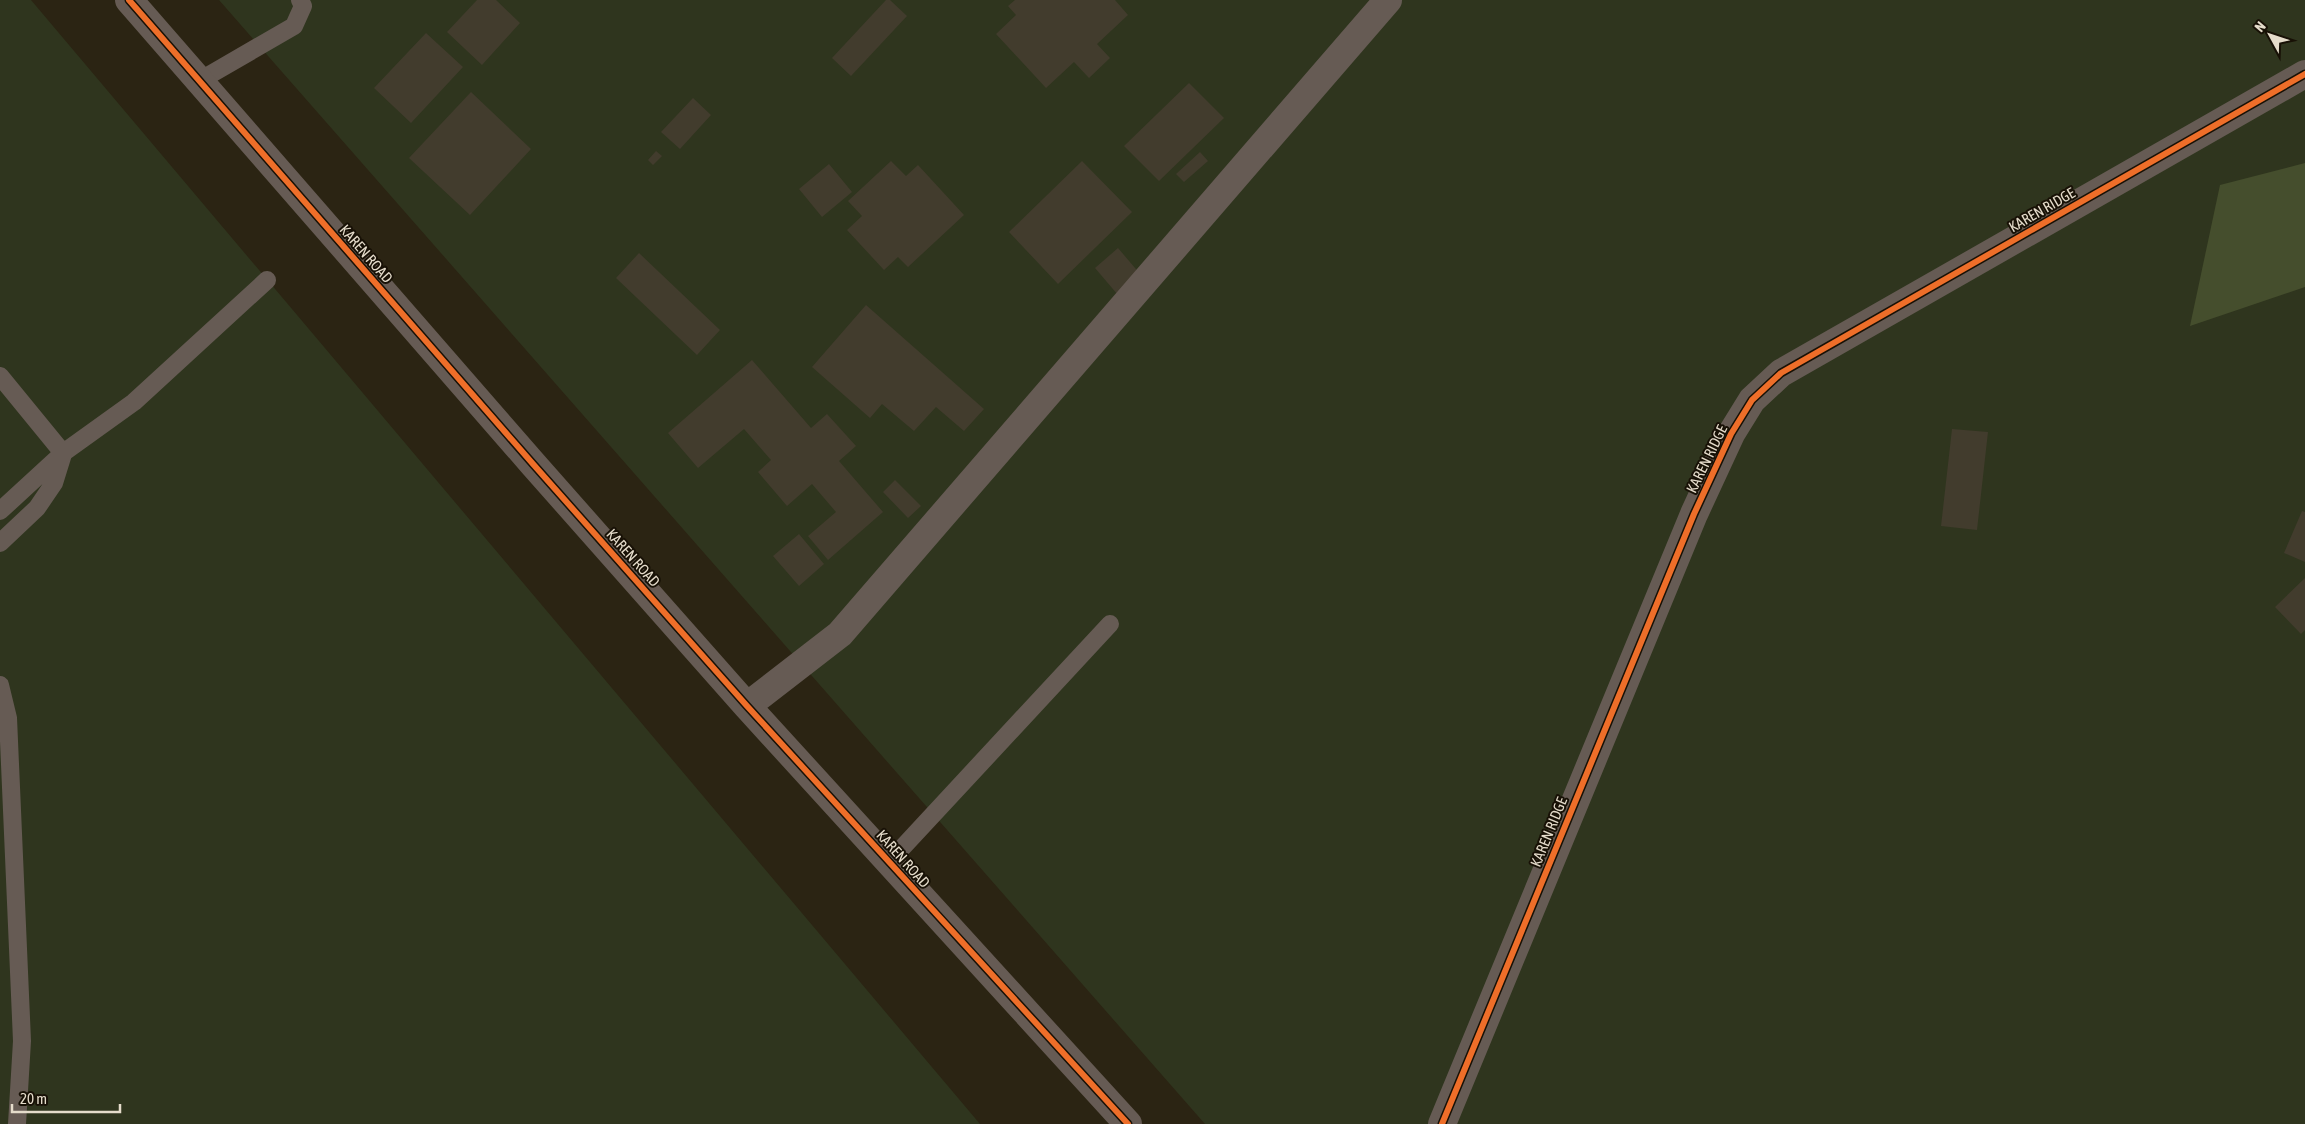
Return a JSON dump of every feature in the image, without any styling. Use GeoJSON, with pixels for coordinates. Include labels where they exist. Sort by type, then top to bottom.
{"type":"FeatureCollection","features":[{"type":"Feature","properties":{"kind":"street","name":"KAREN ROAD"},"geometry":{"type":"LineString","coordinates":[[129,0],[533,464],[747,706],[1128,1124]]}},
{"type":"Feature","properties":{"kind":"street"},"geometry":{"type":"LineString","coordinates":[[747,706],[840,634],[1388,0]]}},
{"type":"Feature","properties":{"kind":"street","name":"KAREN RIDGE"},"geometry":{"type":"LineString","coordinates":[[1442,1124],[1694,514],[1731,434],[1752,400],[1781,373],[2305,74]]}},
{"type":"Feature","properties":{"kind":"lane"},"geometry":{"type":"LineString","coordinates":[[199,81],[294,26],[302,6],[300,0]]}},
{"type":"Feature","properties":{"kind":"lane"},"geometry":{"type":"LineString","coordinates":[[0,511],[63,453],[134,402],[267,280]]}},
{"type":"Feature","properties":{"kind":"lane"},"geometry":{"type":"LineString","coordinates":[[0,376],[63,453]]}},
{"type":"Feature","properties":{"kind":"lane"},"geometry":{"type":"LineString","coordinates":[[0,543],[43,500],[54,483],[63,453]]}},
{"type":"Feature","properties":{"kind":"lane"},"geometry":{"type":"LineString","coordinates":[[889,862],[1110,624]]}},
{"type":"Feature","properties":{"kind":"lane"},"geometry":{"type":"LineString","coordinates":[[0,685],[8,718],[22,1041],[17,1124]]}},
{"type":"Feature","properties":{"kind":"green space"},"geometry":{"type":"Polygon","coordinates":[[[0,0],[31,0],[980,1124],[0,1124],[0,0]]]}},
{"type":"Feature","properties":{"kind":"green space"},"geometry":{"type":"Polygon","coordinates":[[[219,0],[2305,0],[2305,1124],[1205,1124],[219,0]]]}},
{"type":"Feature","properties":{"kind":"green space"},"geometry":{"type":"Polygon","coordinates":[[[2305,163],[2305,287],[2190,326],[2220,185],[2305,163]]]}},
{"type":"Feature","properties":{"kind":"building"},"geometry":{"type":"Polygon","coordinates":[[[477,0],[496,0],[520,23],[482,65],[447,32],[477,0]]]}},
{"type":"Feature","properties":{"kind":"building"},"geometry":{"type":"Polygon","coordinates":[[[886,0],[890,0],[907,16],[851,76],[832,58],[886,0]]]}},
{"type":"Feature","properties":{"kind":"building"},"geometry":{"type":"Polygon","coordinates":[[[1015,0],[1115,0],[1128,15],[1097,44],[1110,58],[1089,78],[1074,62],[1046,88],[996,34],[1016,15],[1008,6],[1015,0]]]}},
{"type":"Feature","properties":{"kind":"building"},"geometry":{"type":"Polygon","coordinates":[[[426,33],[463,67],[411,123],[374,88],[426,33]]]}},
{"type":"Feature","properties":{"kind":"building"},"geometry":{"type":"Polygon","coordinates":[[[1189,83],[1224,118],[1159,181],[1124,146],[1189,83]]]}},
{"type":"Feature","properties":{"kind":"building"},"geometry":{"type":"Polygon","coordinates":[[[471,92],[531,149],[470,215],[409,158],[471,92]]]}},
{"type":"Feature","properties":{"kind":"building"},"geometry":{"type":"Polygon","coordinates":[[[693,98],[711,115],[680,149],[661,132],[693,98]]]}},
{"type":"Feature","properties":{"kind":"building"},"geometry":{"type":"Polygon","coordinates":[[[656,151],[662,156],[653,165],[648,160],[656,151]]]}},
{"type":"Feature","properties":{"kind":"building"},"geometry":{"type":"Polygon","coordinates":[[[1200,152],[1208,161],[1184,182],[1176,174],[1200,152]]]}},
{"type":"Feature","properties":{"kind":"building"},"geometry":{"type":"Polygon","coordinates":[[[891,161],[906,176],[918,165],[964,215],[908,267],[898,257],[884,270],[847,230],[862,216],[848,201],[891,161]]]}},
{"type":"Feature","properties":{"kind":"building"},"geometry":{"type":"Polygon","coordinates":[[[1082,161],[1132,212],[1058,284],[1009,232],[1082,161]]]}},
{"type":"Feature","properties":{"kind":"building"},"geometry":{"type":"Polygon","coordinates":[[[829,164],[852,192],[822,217],[799,189],[829,164]]]}},
{"type":"Feature","properties":{"kind":"building"},"geometry":{"type":"Polygon","coordinates":[[[1118,248],[1141,275],[1118,295],[1095,268],[1118,248]]]}},
{"type":"Feature","properties":{"kind":"building"},"geometry":{"type":"Polygon","coordinates":[[[639,253],[720,330],[697,355],[616,278],[639,253]]]}},
{"type":"Feature","properties":{"kind":"building"},"geometry":{"type":"Polygon","coordinates":[[[866,305],[984,409],[964,431],[936,407],[914,431],[882,404],[870,418],[812,367],[866,305]]]}},
{"type":"Feature","properties":{"kind":"building"},"geometry":{"type":"Polygon","coordinates":[[[752,360],[811,428],[827,414],[856,446],[839,461],[883,512],[828,560],[808,536],[836,512],[812,484],[787,506],[758,472],[771,460],[744,429],[698,468],[668,433],[752,360]]]}},
{"type":"Feature","properties":{"kind":"building"},"geometry":{"type":"Polygon","coordinates":[[[1952,429],[1988,432],[1977,530],[1941,526],[1952,429]]]}},
{"type":"Feature","properties":{"kind":"building"},"geometry":{"type":"Polygon","coordinates":[[[895,480],[921,506],[908,518],[883,492],[895,480]]]}},
{"type":"Feature","properties":{"kind":"building"},"geometry":{"type":"Polygon","coordinates":[[[2302,511],[2305,512],[2305,562],[2284,553],[2302,511]]]}},
{"type":"Feature","properties":{"kind":"building"},"geometry":{"type":"Polygon","coordinates":[[[799,534],[824,564],[799,586],[773,556],[799,534]]]}},
{"type":"Feature","properties":{"kind":"building"},"geometry":{"type":"Polygon","coordinates":[[[2305,578],[2305,630],[2301,634],[2275,607],[2305,578]]]}},
{"type":"Feature","properties":{"kind":"cycle path"},"geometry":{"type":"LineString","coordinates":[[129,0],[533,464],[747,706],[1128,1124]]}},
{"type":"Feature","properties":{"kind":"cycle path"},"geometry":{"type":"LineString","coordinates":[[1442,1124],[1694,514],[1731,434],[1752,400],[1781,373],[2305,74]]}}]}
